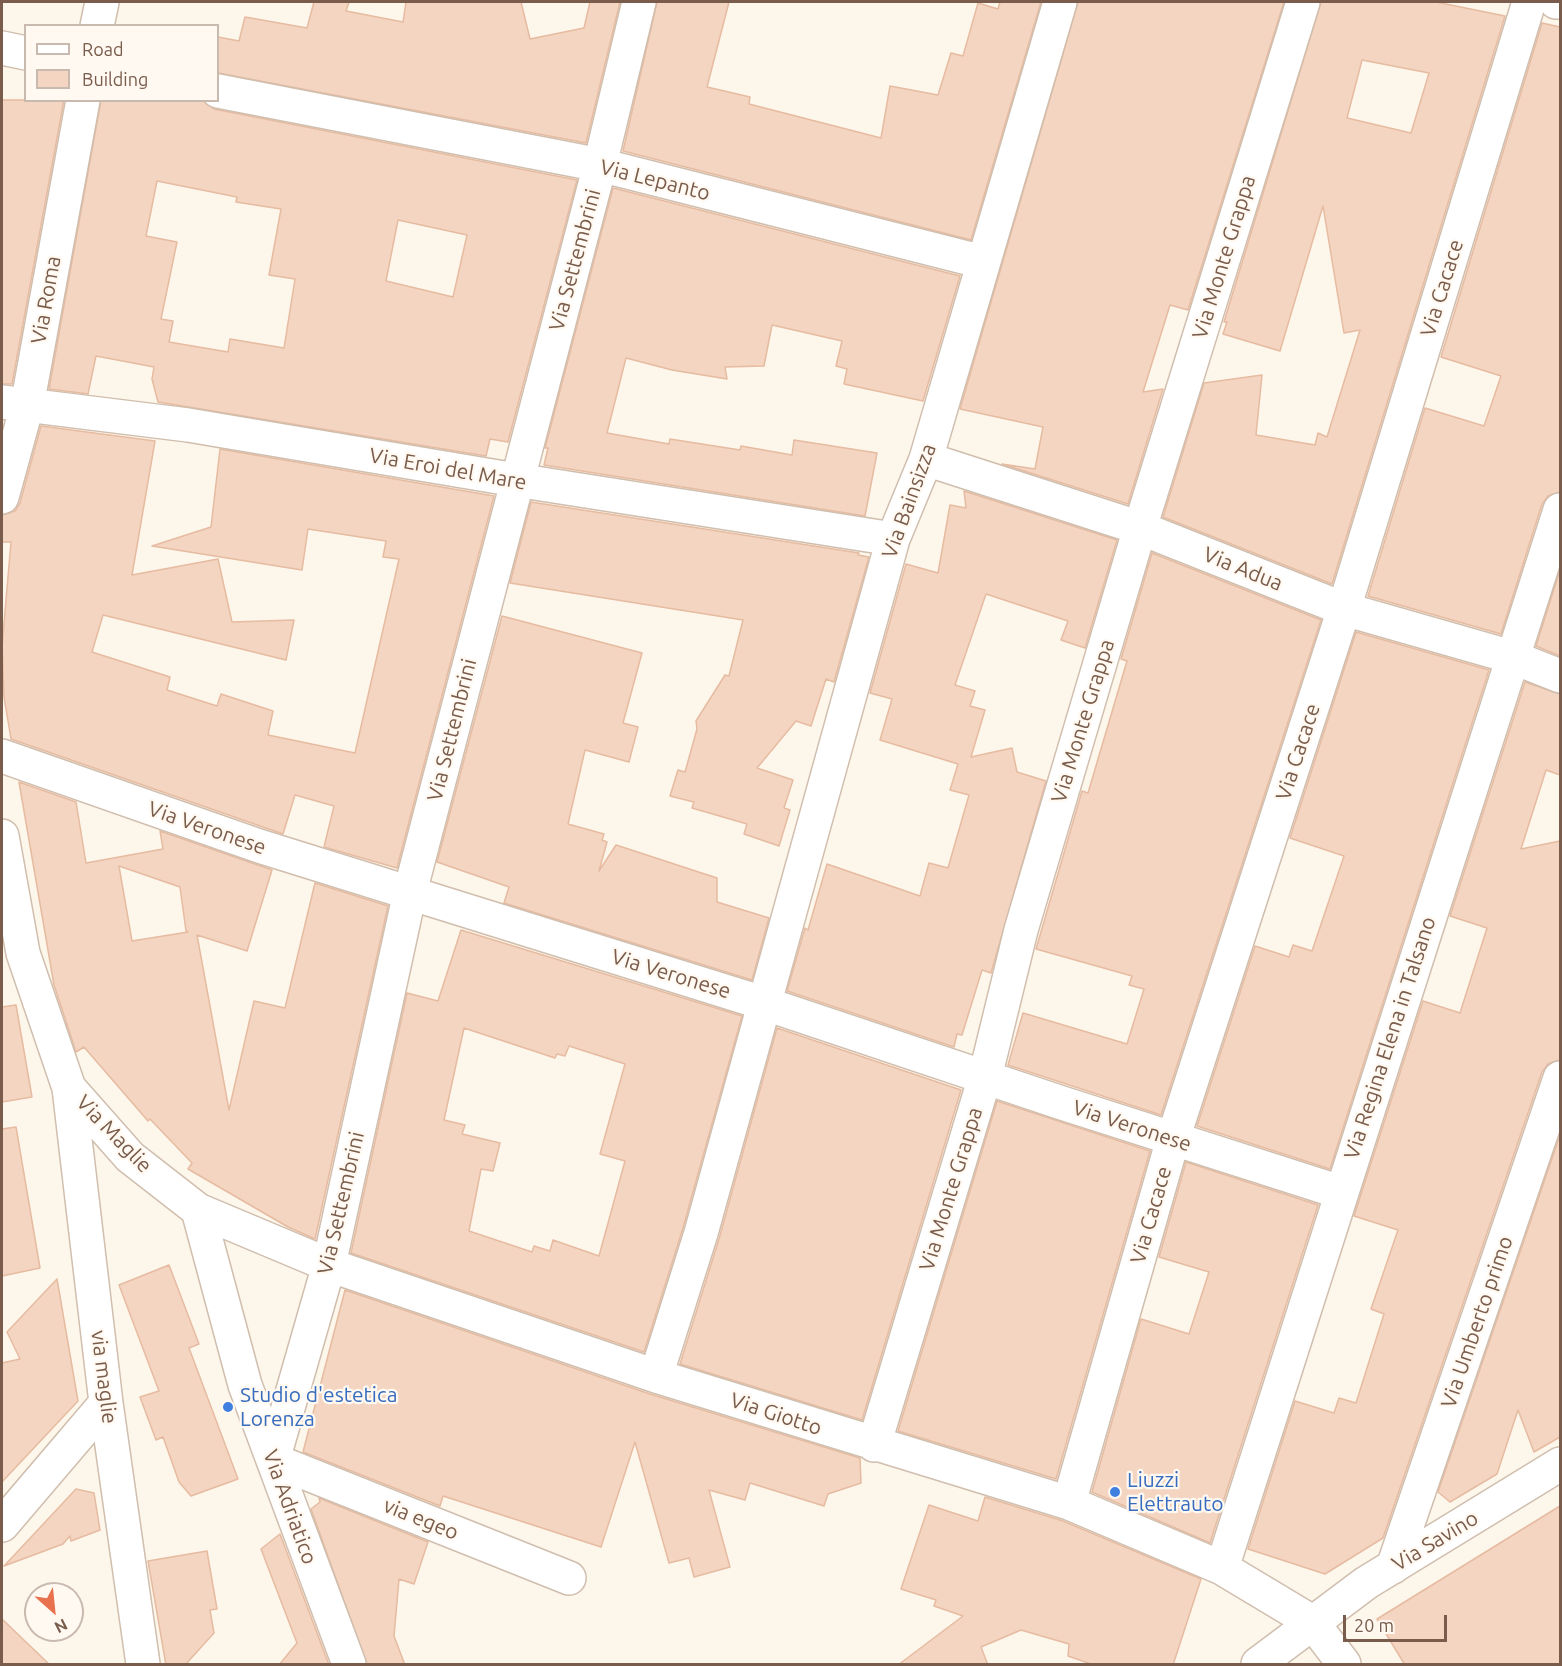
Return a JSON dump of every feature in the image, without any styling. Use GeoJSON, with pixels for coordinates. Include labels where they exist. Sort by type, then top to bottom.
{"type":"FeatureCollection","features":[{"type":"Feature","properties":{"kind":"street"},"geometry":{"type":"LineString","coordinates":[[97,24],[102,2]]}},
{"type":"Feature","properties":{"kind":"street","name":"Via Settembrini"},"geometry":{"type":"LineString","coordinates":[[273,1460],[329,1265],[410,892],[600,165],[639,2]]}},
{"type":"Feature","properties":{"kind":"street","name":"Via Bainsizza"},"geometry":{"type":"LineString","coordinates":[[656,1376],[701,1233],[893,539],[926,459],[1060,2]]}},
{"type":"Feature","properties":{"kind":"street","name":"Via Monte Grappa"},"geometry":{"type":"LineString","coordinates":[[874,1445],[985,1077],[1021,930],[1140,528],[1303,2]]}},
{"type":"Feature","properties":{"kind":"street","name":"Via Cacace"},"geometry":{"type":"LineString","coordinates":[[1069,1503],[1173,1139],[1344,609],[1529,2]]}},
{"type":"Feature","properties":{"kind":"street"},"geometry":{"type":"LineString","coordinates":[[2,48],[24,53]]}},
{"type":"Feature","properties":{"kind":"street","name":"Via Lepanto"},"geometry":{"type":"LineString","coordinates":[[219,91],[600,165],[983,262]]}},
{"type":"Feature","properties":{"kind":"street","name":"Via Roma"},"geometry":{"type":"LineString","coordinates":[[2,497],[14,404],[83,102]]}},
{"type":"Feature","properties":{"kind":"street","name":"Via Eroi del Mare"},"geometry":{"type":"LineString","coordinates":[[14,404],[188,425],[516,480],[893,539]]}},
{"type":"Feature","properties":{"kind":"street","name":"Via Adua"},"geometry":{"type":"LineString","coordinates":[[926,459],[1140,528],[1344,609],[1512,657],[1560,676]]}},
{"type":"Feature","properties":{"kind":"street","name":"Via Regina Elena in Talsano"},"geometry":{"type":"LineString","coordinates":[[1222,1568],[1340,1192],[1560,510]]}},
{"type":"Feature","properties":{"kind":"street","name":"Via Veronese"},"geometry":{"type":"LineString","coordinates":[[2,756],[259,846],[764,1002],[985,1077],[1340,1192]]}},
{"type":"Feature","properties":{"kind":"street","name":"Via Maglie"},"geometry":{"type":"LineString","coordinates":[[2,836],[12,956],[69,1088],[130,1157],[198,1210],[329,1265]]}},
{"type":"Feature","properties":{"kind":"street","name":"Via Umberto primo"},"geometry":{"type":"LineString","coordinates":[[1393,1566],[1560,1078]]}},
{"type":"Feature","properties":{"kind":"street","name":"via maglie"},"geometry":{"type":"LineString","coordinates":[[69,1088],[106,1403],[143,1665]]}},
{"type":"Feature","properties":{"kind":"street","name":"Via Adriatico"},"geometry":{"type":"LineString","coordinates":[[198,1210],[245,1385],[349,1665]]}},
{"type":"Feature","properties":{"kind":"street","name":"Via Giotto"},"geometry":{"type":"LineString","coordinates":[[329,1265],[656,1376],[874,1445],[1069,1503],[1222,1568],[1312,1622]]}},
{"type":"Feature","properties":{"kind":"street"},"geometry":{"type":"LineString","coordinates":[[2,1525],[106,1403]]}},
{"type":"Feature","properties":{"kind":"street","name":"via egeo"},"geometry":{"type":"LineString","coordinates":[[273,1460],[569,1578]]}},
{"type":"Feature","properties":{"kind":"street","name":"Via Savino"},"geometry":{"type":"LineString","coordinates":[[1258,1665],[1312,1622],[1393,1566],[1560,1464]]}},
{"type":"Feature","properties":{"kind":"street"},"geometry":{"type":"LineString","coordinates":[[1312,1622],[1344,1665]]}},
{"type":"Feature","properties":{"kind":"building"},"geometry":{"type":"Polygon","coordinates":[[[314,2],[349,2],[346,11],[403,22],[406,2],[521,2],[530,39],[584,28],[590,2],[620,2],[586,143],[219,73],[219,37],[239,41],[245,17],[307,28],[314,2]]]}},
{"type":"Feature","properties":{"kind":"building"},"geometry":{"type":"Polygon","coordinates":[[[657,2],[729,2],[707,87],[750,97],[749,104],[881,138],[890,86],[938,95],[951,53],[963,56],[978,3],[998,9],[1000,2],[1041,2],[971,240],[623,151],[657,2]]]}},
{"type":"Feature","properties":{"kind":"building"},"geometry":{"type":"Polygon","coordinates":[[[1078,2],[1284,2],[1188,310],[1170,305],[1143,392],[1163,389],[1128,504],[1002,464],[1035,469],[1043,427],[960,409],[1078,2]]]}},
{"type":"Feature","properties":{"kind":"building"},"geometry":{"type":"Polygon","coordinates":[[[1321,2],[1436,2],[1505,16],[1332,584],[1163,517],[1204,383],[1262,375],[1256,435],[1315,445],[1318,433],[1327,437],[1360,330],[1344,333],[1323,206],[1280,351],[1223,334],[1227,322],[1224,322],[1321,2]],[[1362,60],[1347,118],[1411,133],[1429,73],[1362,60]]]}},
{"type":"Feature","properties":{"kind":"building"},"geometry":{"type":"Polygon","coordinates":[[[1542,23],[1560,27],[1560,492],[1548,496],[1542,504],[1501,634],[1368,596],[1425,408],[1484,426],[1501,376],[1441,357],[1542,23]]]}},
{"type":"Feature","properties":{"kind":"building"},"geometry":{"type":"Polygon","coordinates":[[[2,100],[64,102],[12,384],[2,384],[2,100]]]}},
{"type":"Feature","properties":{"kind":"building"},"geometry":{"type":"Polygon","coordinates":[[[101,102],[205,102],[214,109],[577,180],[508,442],[490,439],[486,456],[158,402],[152,379],[154,367],[96,356],[88,394],[49,389],[101,102]],[[157,181],[146,236],[177,242],[161,319],[173,321],[169,342],[228,352],[230,339],[284,348],[295,279],[269,275],[281,209],[236,202],[237,197],[157,181]],[[398,220],[386,281],[453,297],[467,235],[398,220]]]}},
{"type":"Feature","properties":{"kind":"building"},"geometry":{"type":"Polygon","coordinates":[[[613,188],[960,276],[923,401],[844,384],[847,369],[836,366],[842,341],[772,325],[764,366],[725,367],[727,379],[672,370],[626,358],[607,433],[669,444],[670,439],[740,450],[741,446],[792,455],[794,440],[877,453],[865,516],[544,465],[548,448],[545,448],[613,188]]]}},
{"type":"Feature","properties":{"kind":"building"},"geometry":{"type":"Polygon","coordinates":[[[41,426],[155,441],[132,575],[218,559],[232,622],[294,620],[286,660],[103,615],[92,652],[170,677],[167,690],[217,706],[221,694],[273,711],[268,735],[355,753],[399,559],[383,557],[386,541],[308,529],[302,570],[152,546],[211,527],[220,449],[494,496],[397,868],[324,847],[334,806],[295,795],[283,834],[11,739],[4,697],[2,647],[11,542],[2,542],[2,515],[15,511],[20,503],[41,426]]]}},
{"type":"Feature","properties":{"kind":"building"},"geometry":{"type":"Polygon","coordinates":[[[964,491],[1117,540],[1085,648],[1061,640],[1068,621],[986,594],[955,685],[975,691],[970,706],[985,710],[971,757],[1012,748],[1017,772],[1046,781],[991,973],[982,970],[962,1035],[957,1034],[954,1047],[787,991],[827,864],[920,896],[929,863],[948,868],[969,795],[950,790],[958,764],[880,740],[892,699],[870,693],[906,564],[938,573],[950,505],[966,508],[964,491]]]}},
{"type":"Feature","properties":{"kind":"building"},"geometry":{"type":"Polygon","coordinates":[[[531,502],[859,553],[858,555],[869,557],[834,682],[826,679],[811,726],[796,721],[757,768],[793,780],[784,808],[790,810],[779,846],[744,834],[747,824],[692,808],[694,802],[670,796],[678,770],[685,772],[697,729],[696,721],[725,675],[729,676],[743,620],[510,583],[531,502]]]}},
{"type":"Feature","properties":{"kind":"building"},"geometry":{"type":"Polygon","coordinates":[[[1152,553],[1321,620],[1161,1115],[1008,1065],[1023,1013],[1127,1044],[1144,989],[1129,985],[1132,976],[1036,949],[1082,791],[1088,793],[1127,661],[1121,659],[1152,553]]]}},
{"type":"Feature","properties":{"kind":"building"},"geometry":{"type":"Polygon","coordinates":[[[1560,570],[1560,656],[1536,646],[1560,570]]]}},
{"type":"Feature","properties":{"kind":"building"},"geometry":{"type":"Polygon","coordinates":[[[502,616],[642,653],[623,723],[638,727],[629,762],[585,750],[568,824],[604,834],[602,840],[607,842],[599,871],[616,845],[717,878],[717,902],[769,918],[752,980],[504,903],[509,887],[437,862],[502,616]]]}},
{"type":"Feature","properties":{"kind":"building"},"geometry":{"type":"Polygon","coordinates":[[[1356,632],[1489,670],[1330,1169],[1197,1126],[1255,946],[1289,957],[1293,945],[1312,951],[1344,856],[1290,838],[1356,632]]]}},
{"type":"Feature","properties":{"kind":"building"},"geometry":{"type":"Polygon","coordinates":[[[1525,682],[1560,694],[1560,775],[1546,770],[1521,849],[1560,841],[1560,1060],[1548,1064],[1542,1072],[1383,1538],[1325,1574],[1248,1549],[1295,1401],[1334,1413],[1339,1398],[1356,1403],[1384,1314],[1371,1309],[1398,1230],[1354,1216],[1423,1001],[1460,1013],[1487,928],[1450,916],[1525,682]]]}},
{"type":"Feature","properties":{"kind":"building"},"geometry":{"type":"Polygon","coordinates":[[[19,782],[76,802],[86,863],[163,849],[160,831],[272,870],[247,951],[197,935],[229,1110],[254,1001],[285,1008],[315,883],[388,906],[315,1239],[288,1227],[188,1169],[192,1163],[150,1119],[148,1121],[84,1047],[76,1052],[54,985],[19,782]],[[119,866],[132,941],[188,932],[180,887],[119,866]]]}},
{"type":"Feature","properties":{"kind":"building"},"geometry":{"type":"Polygon","coordinates":[[[461,930],[742,1016],[683,1228],[644,1352],[351,1253],[407,993],[438,1001],[461,930]],[[464,1028],[444,1120],[465,1125],[462,1134],[500,1143],[493,1171],[481,1169],[469,1231],[532,1252],[534,1246],[550,1251],[553,1240],[599,1256],[625,1161],[600,1154],[625,1064],[569,1046],[565,1056],[557,1054],[555,1058],[464,1028]]]}},
{"type":"Feature","properties":{"kind":"building"},"geometry":{"type":"Polygon","coordinates":[[[16,1005],[32,1097],[2,1102],[2,1007],[16,1005]]]}},
{"type":"Feature","properties":{"kind":"building"},"geometry":{"type":"Polygon","coordinates":[[[777,1028],[961,1090],[862,1420],[680,1364],[719,1239],[777,1028]]]}},
{"type":"Feature","properties":{"kind":"building"},"geometry":{"type":"Polygon","coordinates":[[[997,1101],[1150,1151],[1056,1479],[898,1431],[997,1101]]]}},
{"type":"Feature","properties":{"kind":"building"},"geometry":{"type":"Polygon","coordinates":[[[16,1127],[40,1268],[2,1276],[2,1129],[16,1127]]]}},
{"type":"Feature","properties":{"kind":"building"},"geometry":{"type":"Polygon","coordinates":[[[1560,1135],[1560,1437],[1534,1452],[1518,1410],[1497,1474],[1450,1502],[1438,1492],[1560,1135]]]}},
{"type":"Feature","properties":{"kind":"building"},"geometry":{"type":"Polygon","coordinates":[[[1186,1162],[1318,1205],[1210,1543],[1092,1492],[1141,1319],[1189,1334],[1209,1272],[1159,1257],[1186,1162]]]}},
{"type":"Feature","properties":{"kind":"building"},"geometry":{"type":"Polygon","coordinates":[[[169,1265],[199,1344],[189,1348],[238,1479],[191,1496],[179,1482],[163,1437],[156,1440],[140,1397],[159,1391],[119,1285],[169,1265]]]}},
{"type":"Feature","properties":{"kind":"building"},"geometry":{"type":"Polygon","coordinates":[[[57,1279],[78,1401],[2,1482],[2,1363],[20,1359],[7,1332],[57,1279]]]}},
{"type":"Feature","properties":{"kind":"building"},"geometry":{"type":"Polygon","coordinates":[[[345,1290],[650,1394],[860,1458],[861,1483],[828,1494],[824,1506],[750,1483],[745,1500],[709,1490],[730,1567],[694,1577],[689,1558],[669,1563],[635,1442],[601,1547],[443,1496],[440,1506],[303,1452],[345,1290]]]}},
{"type":"Feature","properties":{"kind":"building"},"geometry":{"type":"Polygon","coordinates":[[[76,1489],[94,1493],[100,1530],[71,1541],[70,1536],[63,1544],[4,1566],[76,1489]]]}},
{"type":"Feature","properties":{"kind":"building"},"geometry":{"type":"Polygon","coordinates":[[[985,1497],[1063,1521],[1201,1579],[1173,1665],[1094,1665],[1068,1656],[1069,1644],[1021,1630],[981,1647],[988,1665],[898,1665],[963,1616],[934,1606],[936,1600],[901,1589],[929,1505],[978,1521],[985,1497]]]}},
{"type":"Feature","properties":{"kind":"building"},"geometry":{"type":"Polygon","coordinates":[[[319,1498],[428,1542],[414,1584],[399,1579],[394,1636],[405,1665],[367,1665],[311,1509],[320,1502],[319,1498]]]}},
{"type":"Feature","properties":{"kind":"building"},"geometry":{"type":"Polygon","coordinates":[[[1560,1506],[1560,1665],[1405,1665],[1377,1619],[1560,1506]]]}},
{"type":"Feature","properties":{"kind":"building"},"geometry":{"type":"Polygon","coordinates":[[[280,1534],[329,1665],[279,1665],[297,1643],[261,1549],[280,1534]]]}},
{"type":"Feature","properties":{"kind":"building"},"geometry":{"type":"Polygon","coordinates":[[[207,1551],[217,1609],[210,1610],[214,1633],[185,1665],[166,1665],[148,1561],[207,1551]]]}},
{"type":"Feature","properties":{"kind":"building"},"geometry":{"type":"Polygon","coordinates":[[[2,1619],[50,1665],[2,1665],[2,1619]]]}},
{"type":"Feature","properties":{"kind":"place","name":"Studio d'estetica Lorenza"},"geometry":{"type":"Point","coordinates":[228,1407]}},
{"type":"Feature","properties":{"kind":"place","name":"Liuzzi Elettrauto"},"geometry":{"type":"Point","coordinates":[1115,1492]}}]}
